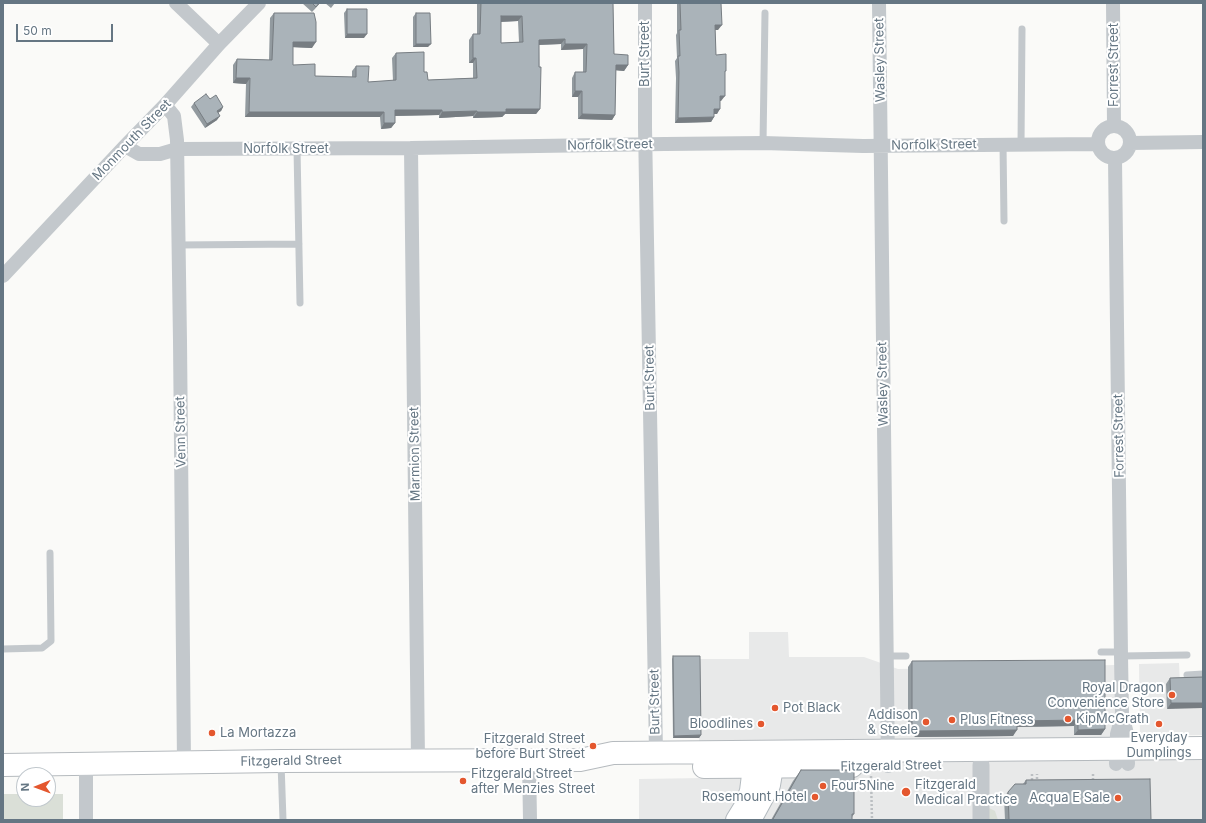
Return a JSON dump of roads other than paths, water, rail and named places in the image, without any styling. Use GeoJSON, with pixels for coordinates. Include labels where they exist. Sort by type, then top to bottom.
{"type":"FeatureCollection","features":[{"type":"Feature","properties":{"kind":"main road","name":"Fitzgerald Street"},"geometry":{"type":"LineString","coordinates":[[3,765],[281,761],[580,760],[613,753],[656,752],[763,759],[883,764],[980,765],[1122,757],[1203,748]]}},
{"type":"Feature","properties":{"kind":"main road","name":"Fitzgerald Street"},"geometry":{"type":"LineString","coordinates":[[883,764],[1122,757],[1203,763]]}},
{"type":"Feature","properties":{"kind":"main road","name":"Fitzgerald Street"},"geometry":{"type":"LineString","coordinates":[[580,760],[611,767],[763,759]]}},
{"type":"Feature","properties":{"kind":"main road"},"geometry":{"type":"LineString","coordinates":[[736,820],[744,807],[763,759]]}},
{"type":"Feature","properties":{"kind":"main road"},"geometry":{"type":"LineString","coordinates":[[751,820],[770,785],[763,759]]}},
{"type":"Feature","properties":{"kind":"street"},"geometry":{"type":"LineString","coordinates":[[176,3],[219,44]]}},
{"type":"Feature","properties":{"kind":"street","name":"Monmouth Street"},"geometry":{"type":"LineString","coordinates":[[3,276],[165,105],[219,44],[259,3]]}},
{"type":"Feature","properties":{"kind":"street","name":"Burt Street"},"geometry":{"type":"LineString","coordinates":[[645,3],[656,752]]}},
{"type":"Feature","properties":{"kind":"street","name":"Wasley Street"},"geometry":{"type":"LineString","coordinates":[[879,3],[887,656],[883,764]]}},
{"type":"Feature","properties":{"kind":"street","name":"Forrest Street"},"geometry":{"type":"LineString","coordinates":[[1113,3],[1114,126]]}},
{"type":"Feature","properties":{"kind":"street","name":"Venn Street"},"geometry":{"type":"LineString","coordinates":[[165,105],[174,116],[177,150],[184,763]]}},
{"type":"Feature","properties":{"kind":"street"},"geometry":{"type":"LineString","coordinates":[[1114,126],[1122,128],[1128,134],[1130,143],[1128,150],[1123,156],[1116,159],[1107,157],[1101,152],[1098,144],[1102,131],[1108,127],[1114,126]]}},
{"type":"Feature","properties":{"kind":"street"},"geometry":{"type":"LineString","coordinates":[[1130,143],[1203,142]]}},
{"type":"Feature","properties":{"kind":"street","name":"Norfolk Street"},"geometry":{"type":"LineString","coordinates":[[125,146],[138,154],[160,154],[177,150],[646,144],[763,143],[881,146],[1098,144]]}},
{"type":"Feature","properties":{"kind":"street","name":"Marmion Street"},"geometry":{"type":"LineString","coordinates":[[411,148],[418,760]]}},
{"type":"Feature","properties":{"kind":"street","name":"Forrest Street"},"geometry":{"type":"LineString","coordinates":[[1116,159],[1122,714],[1117,734],[1122,757]]}},
{"type":"Feature","properties":{"kind":"street"},"geometry":{"type":"LineString","coordinates":[[529,760],[530,820]]}},
{"type":"Feature","properties":{"kind":"street"},"geometry":{"type":"LineString","coordinates":[[86,763],[86,820]]}},
{"type":"Feature","properties":{"kind":"street"},"geometry":{"type":"LineString","coordinates":[[980,765],[981,820]]}},
{"type":"Feature","properties":{"kind":"lane"},"geometry":{"type":"LineString","coordinates":[[763,143],[765,13]]}},
{"type":"Feature","properties":{"kind":"lane"},"geometry":{"type":"LineString","coordinates":[[1021,144],[1022,29]]}},
{"type":"Feature","properties":{"kind":"lane"},"geometry":{"type":"LineString","coordinates":[[1003,144],[1004,222]]}},
{"type":"Feature","properties":{"kind":"lane"},"geometry":{"type":"LineString","coordinates":[[297,149],[300,303]]}},
{"type":"Feature","properties":{"kind":"lane"},"geometry":{"type":"LineString","coordinates":[[178,245],[299,244]]}},
{"type":"Feature","properties":{"kind":"lane"},"geometry":{"type":"LineString","coordinates":[[3,649],[42,648],[51,641],[50,553]]}},
{"type":"Feature","properties":{"kind":"lane"},"geometry":{"type":"LineString","coordinates":[[1101,652],[1121,654],[1187,655]]}},
{"type":"Feature","properties":{"kind":"lane"},"geometry":{"type":"LineString","coordinates":[[887,656],[906,656]]}},
{"type":"Feature","properties":{"kind":"lane"},"geometry":{"type":"LineString","coordinates":[[1188,675],[1203,674]]}},
{"type":"Feature","properties":{"kind":"lane"},"geometry":{"type":"LineString","coordinates":[[281,761],[283,820]]}},
{"type":"Feature","properties":{"kind":"place","name":"Royal Dragon Convenience Store"},"geometry":{"type":"Point","coordinates":[1172,695]}},
{"type":"Feature","properties":{"kind":"place","name":"Pot Black"},"geometry":{"type":"Point","coordinates":[775,708]}},
{"type":"Feature","properties":{"kind":"place","name":"KipMcGrath"},"geometry":{"type":"Point","coordinates":[1068,719]}},
{"type":"Feature","properties":{"kind":"place","name":"Plus Fitness"},"geometry":{"type":"Point","coordinates":[952,720]}},
{"type":"Feature","properties":{"kind":"place","name":"Addison & Steele"},"geometry":{"type":"Point","coordinates":[926,722]}},
{"type":"Feature","properties":{"kind":"place","name":"Bloodlines"},"geometry":{"type":"Point","coordinates":[761,724]}},
{"type":"Feature","properties":{"kind":"place","name":"Everyday Dumplings"},"geometry":{"type":"Point","coordinates":[1159,724]}},
{"type":"Feature","properties":{"kind":"place","name":"La Mortazza"},"geometry":{"type":"Point","coordinates":[212,733]}},
{"type":"Feature","properties":{"kind":"place","name":"Fitzgerald Street before Burt Street"},"geometry":{"type":"Point","coordinates":[593,746]}},
{"type":"Feature","properties":{"kind":"place","name":"Fitzgerald Street after Menzies Street"},"geometry":{"type":"Point","coordinates":[463,781]}},
{"type":"Feature","properties":{"kind":"place","name":"Four5Nine"},"geometry":{"type":"Point","coordinates":[823,786]}},
{"type":"Feature","properties":{"kind":"place","name":"Fitzgerald Medical Practice"},"geometry":{"type":"Point","coordinates":[906,792]}},
{"type":"Feature","properties":{"kind":"place","name":"Rosemount Hotel"},"geometry":{"type":"Point","coordinates":[815,797]}},
{"type":"Feature","properties":{"kind":"place","name":"Acqua E Sale"},"geometry":{"type":"Point","coordinates":[1118,798]}}]}
